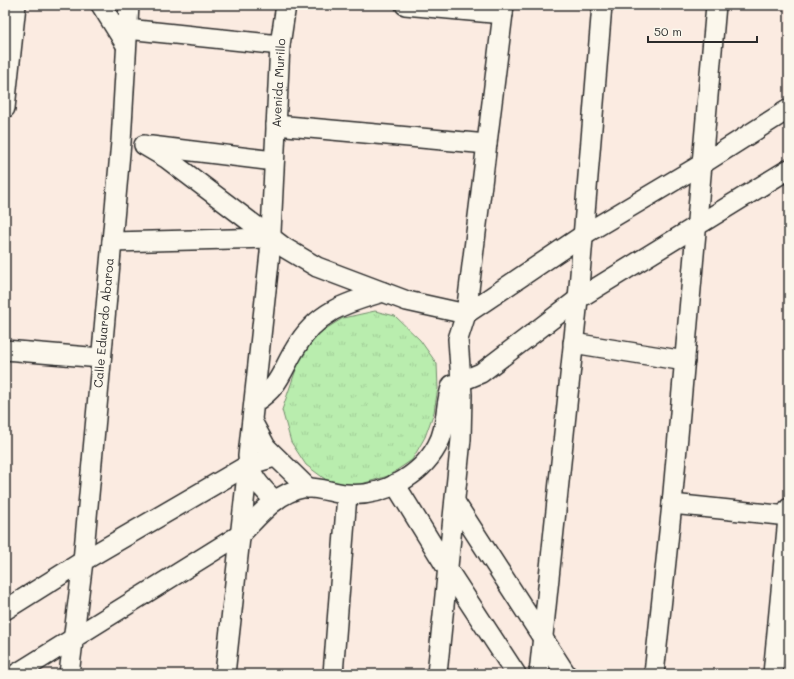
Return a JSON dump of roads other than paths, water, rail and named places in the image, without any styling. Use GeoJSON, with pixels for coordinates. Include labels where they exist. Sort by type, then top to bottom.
{"type":"FeatureCollection","features":[{"type":"Feature","properties":{"kind":"street"},"geometry":{"type":"LineString","coordinates":[[5,108],[7,64],[16,5]]}},
{"type":"Feature","properties":{"kind":"street"},"geometry":{"type":"LineString","coordinates":[[102,5],[127,37],[280,45]]}},
{"type":"Feature","properties":{"kind":"street","name":"Calle Eduardo Abaroa"},"geometry":{"type":"LineString","coordinates":[[69,674],[83,561],[121,142],[129,5]]}},
{"type":"Feature","properties":{"kind":"street","name":"Avenida Murillo"},"geometry":{"type":"LineString","coordinates":[[224,674],[253,423],[271,238],[280,45],[286,5]]}},
{"type":"Feature","properties":{"kind":"street"},"geometry":{"type":"LineString","coordinates":[[404,5],[504,10],[466,314],[458,340],[462,406],[461,438],[437,674]]}},
{"type":"Feature","properties":{"kind":"street"},"geometry":{"type":"LineString","coordinates":[[539,674],[578,299],[602,5]]}},
{"type":"Feature","properties":{"kind":"street"},"geometry":{"type":"LineString","coordinates":[[654,674],[672,504],[696,228],[704,163],[716,5]]}},
{"type":"Feature","properties":{"kind":"street"},"geometry":{"type":"LineString","coordinates":[[144,145],[166,158],[271,238],[317,266],[382,292],[407,300],[466,314],[584,235],[704,163],[789,109]]}},
{"type":"Feature","properties":{"kind":"street"},"geometry":{"type":"LineString","coordinates":[[276,125],[487,144]]}},
{"type":"Feature","properties":{"kind":"street"},"geometry":{"type":"LineString","coordinates":[[121,142],[274,161]]}},
{"type":"Feature","properties":{"kind":"street"},"geometry":{"type":"LineString","coordinates":[[16,674],[72,641],[241,534],[269,504],[286,495],[304,488],[347,495],[377,492],[395,484],[417,471],[432,454],[443,433],[447,396],[452,385],[481,373],[578,299],[696,228],[789,169]]}},
{"type":"Feature","properties":{"kind":"street"},"geometry":{"type":"LineString","coordinates":[[112,242],[271,238]]}},
{"type":"Feature","properties":{"kind":"street"},"geometry":{"type":"LineString","coordinates":[[255,402],[268,393],[277,384],[295,348],[309,330],[325,314],[344,303],[382,292]]}},
{"type":"Feature","properties":{"kind":"street"},"geometry":{"type":"LineString","coordinates":[[573,343],[685,361]]}},
{"type":"Feature","properties":{"kind":"street"},"geometry":{"type":"LineString","coordinates":[[5,350],[101,358]]}},
{"type":"Feature","properties":{"kind":"street"},"geometry":{"type":"LineString","coordinates":[[253,423],[266,447],[308,488]]}},
{"type":"Feature","properties":{"kind":"street"},"geometry":{"type":"LineString","coordinates":[[5,610],[83,561],[248,465],[275,457]]}},
{"type":"Feature","properties":{"kind":"street"},"geometry":{"type":"LineString","coordinates":[[248,465],[256,482],[275,501]]}},
{"type":"Feature","properties":{"kind":"street"},"geometry":{"type":"LineString","coordinates":[[395,484],[448,570],[516,674]]}},
{"type":"Feature","properties":{"kind":"street"},"geometry":{"type":"LineString","coordinates":[[333,674],[347,495]]}},
{"type":"Feature","properties":{"kind":"street"},"geometry":{"type":"LineString","coordinates":[[455,502],[566,674]]}},
{"type":"Feature","properties":{"kind":"street"},"geometry":{"type":"LineString","coordinates":[[672,504],[789,512],[784,610],[773,674]]}}]}
